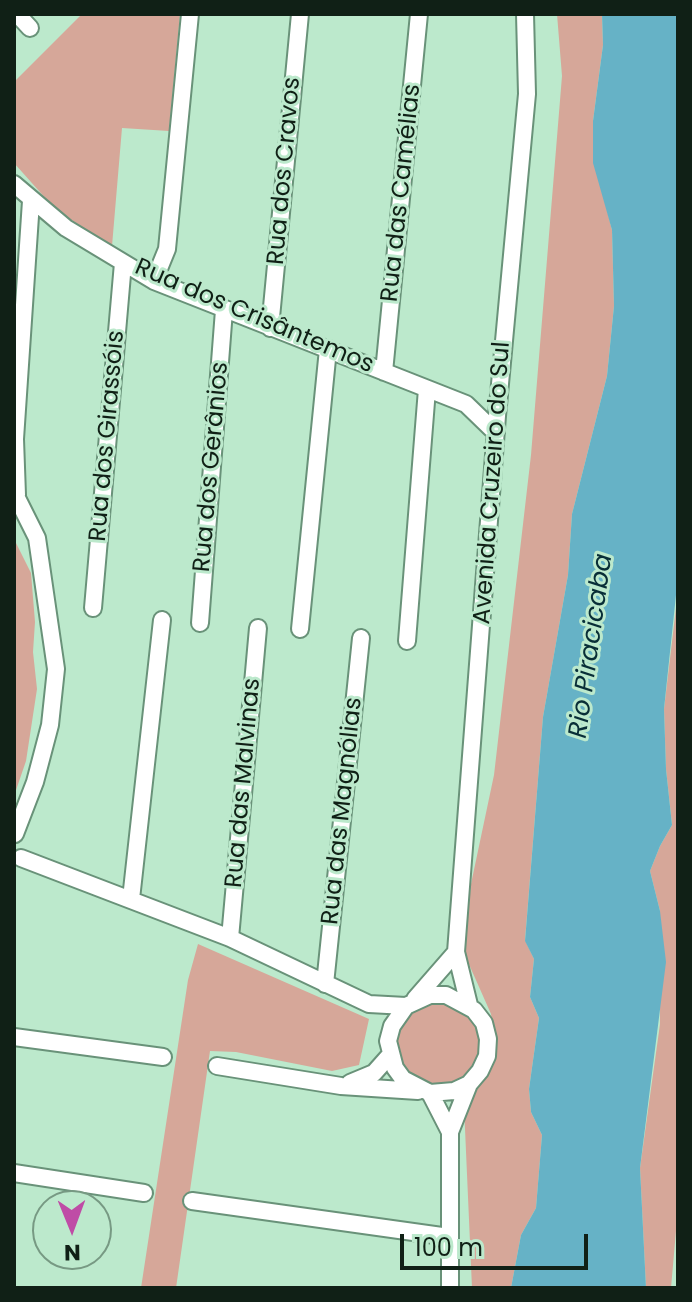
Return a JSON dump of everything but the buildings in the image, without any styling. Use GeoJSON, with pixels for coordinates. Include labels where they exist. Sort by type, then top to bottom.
{"type":"FeatureCollection","features":[{"type":"Feature","properties":{"kind":"street"},"geometry":{"type":"LineString","coordinates":[[17,14],[30,28]]}},
{"type":"Feature","properties":{"kind":"street"},"geometry":{"type":"LineString","coordinates":[[154,281],[167,249],[190,14]]}},
{"type":"Feature","properties":{"kind":"street","name":"Rua dos Cravos"},"geometry":{"type":"LineString","coordinates":[[270,328],[300,14]]}},
{"type":"Feature","properties":{"kind":"street","name":"Rua das Camélias"},"geometry":{"type":"LineString","coordinates":[[384,372],[419,14]]}},
{"type":"Feature","properties":{"kind":"street","name":"Avenida Cruzeiro do Sul"},"geometry":{"type":"LineString","coordinates":[[469,1005],[456,952],[499,391],[527,94],[525,14]]}},
{"type":"Feature","properties":{"kind":"street","name":"Rua dos Crisântemos"},"geometry":{"type":"LineString","coordinates":[[14,184],[66,228],[154,281],[466,404],[496,433]]}},
{"type":"Feature","properties":{"kind":"street"},"geometry":{"type":"LineString","coordinates":[[31,201],[14,440],[15,494],[37,538],[56,669],[50,725],[35,782],[14,834],[22,842],[18,862],[131,899],[230,938],[369,1004],[392,1026]]}},
{"type":"Feature","properties":{"kind":"street","name":"Rua dos Girassóis"},"geometry":{"type":"LineString","coordinates":[[93,608],[123,263]]}},
{"type":"Feature","properties":{"kind":"street","name":"Rua dos Gerânios"},"geometry":{"type":"LineString","coordinates":[[200,623],[224,310]]}},
{"type":"Feature","properties":{"kind":"street"},"geometry":{"type":"LineString","coordinates":[[300,629],[328,349]]}},
{"type":"Feature","properties":{"kind":"street"},"geometry":{"type":"LineString","coordinates":[[407,641],[427,389]]}},
{"type":"Feature","properties":{"kind":"street"},"geometry":{"type":"LineString","coordinates":[[466,404],[499,391]]}},
{"type":"Feature","properties":{"kind":"street"},"geometry":{"type":"LineString","coordinates":[[131,899],[162,620]]}},
{"type":"Feature","properties":{"kind":"street","name":"Rua das Malvinas"},"geometry":{"type":"LineString","coordinates":[[230,938],[258,628]]}},
{"type":"Feature","properties":{"kind":"street","name":"Rua das Magnólias"},"geometry":{"type":"LineString","coordinates":[[325,984],[361,638]]}},
{"type":"Feature","properties":{"kind":"street"},"geometry":{"type":"LineString","coordinates":[[450,1132],[427,1092],[403,1079],[390,1055],[388,1041],[392,1026],[456,952]]}},
{"type":"Feature","properties":{"kind":"street"},"geometry":{"type":"LineString","coordinates":[[369,1004],[410,1003],[430,995],[446,995],[469,1005],[484,1023],[488,1039],[487,1056],[469,1084],[450,1132],[450,1288]]}},
{"type":"Feature","properties":{"kind":"street"},"geometry":{"type":"LineString","coordinates":[[14,1037],[163,1057]]}},
{"type":"Feature","properties":{"kind":"street"},"geometry":{"type":"LineString","coordinates":[[341,1086],[374,1073],[390,1055]]}},
{"type":"Feature","properties":{"kind":"street"},"geometry":{"type":"LineString","coordinates":[[217,1066],[341,1086],[427,1092],[454,1091],[469,1084]]}},
{"type":"Feature","properties":{"kind":"street"},"geometry":{"type":"LineString","coordinates":[[14,1173],[144,1193]]}},
{"type":"Feature","properties":{"kind":"street"},"geometry":{"type":"LineString","coordinates":[[192,1201],[449,1237]]}},
{"type":"Feature","properties":{"kind":"shaded area"},"geometry":{"type":"Polygon","coordinates":[[[82,14],[180,14],[169,131],[122,128],[112,246],[56,210],[14,163],[14,82],[82,14]]]}},
{"type":"Feature","properties":{"kind":"shaded area"},"geometry":{"type":"Polygon","coordinates":[[[557,14],[602,14],[603,45],[593,121],[593,154],[612,230],[614,306],[607,376],[572,514],[568,575],[543,717],[525,940],[534,959],[530,997],[539,1018],[529,1089],[531,1112],[542,1135],[536,1208],[521,1235],[511,1288],[472,1288],[464,1106],[471,1087],[489,1073],[494,1041],[491,1014],[464,953],[471,884],[494,775],[531,455],[562,76],[557,14]]]}},
{"type":"Feature","properties":{"kind":"shaded area"},"geometry":{"type":"Polygon","coordinates":[[[14,539],[31,573],[37,689],[26,761],[14,796],[14,539]]]}},
{"type":"Feature","properties":{"kind":"shaded area"},"geometry":{"type":"Polygon","coordinates":[[[678,591],[678,1208],[671,1288],[646,1288],[640,1168],[660,1024],[660,911],[650,871],[672,825],[664,709],[678,591]]]}},
{"type":"Feature","properties":{"kind":"shaded area"},"geometry":{"type":"Polygon","coordinates":[[[198,944],[369,1019],[359,1065],[332,1071],[236,1052],[210,1051],[176,1288],[141,1288],[188,980],[198,944]]]}},
{"type":"Feature","properties":{"kind":"shaded area"},"geometry":{"type":"Polygon","coordinates":[[[430,1002],[446,1002],[462,1009],[473,1020],[480,1044],[477,1060],[468,1074],[446,1086],[430,1086],[414,1079],[403,1068],[396,1052],[396,1036],[403,1020],[414,1009],[430,1002]]]}},
{"type":"Feature","properties":{"kind":"water","name":"Rio Piracicaba"},"geometry":{"type":"Polygon","coordinates":[[[602,14],[678,14],[678,576],[664,709],[672,825],[650,871],[660,911],[666,962],[640,1168],[646,1288],[511,1288],[521,1235],[536,1208],[542,1135],[531,1112],[529,1089],[539,1018],[530,997],[534,959],[525,941],[543,717],[568,575],[572,514],[607,376],[614,306],[612,230],[593,163],[593,121],[603,45],[602,14]]]}}]}
